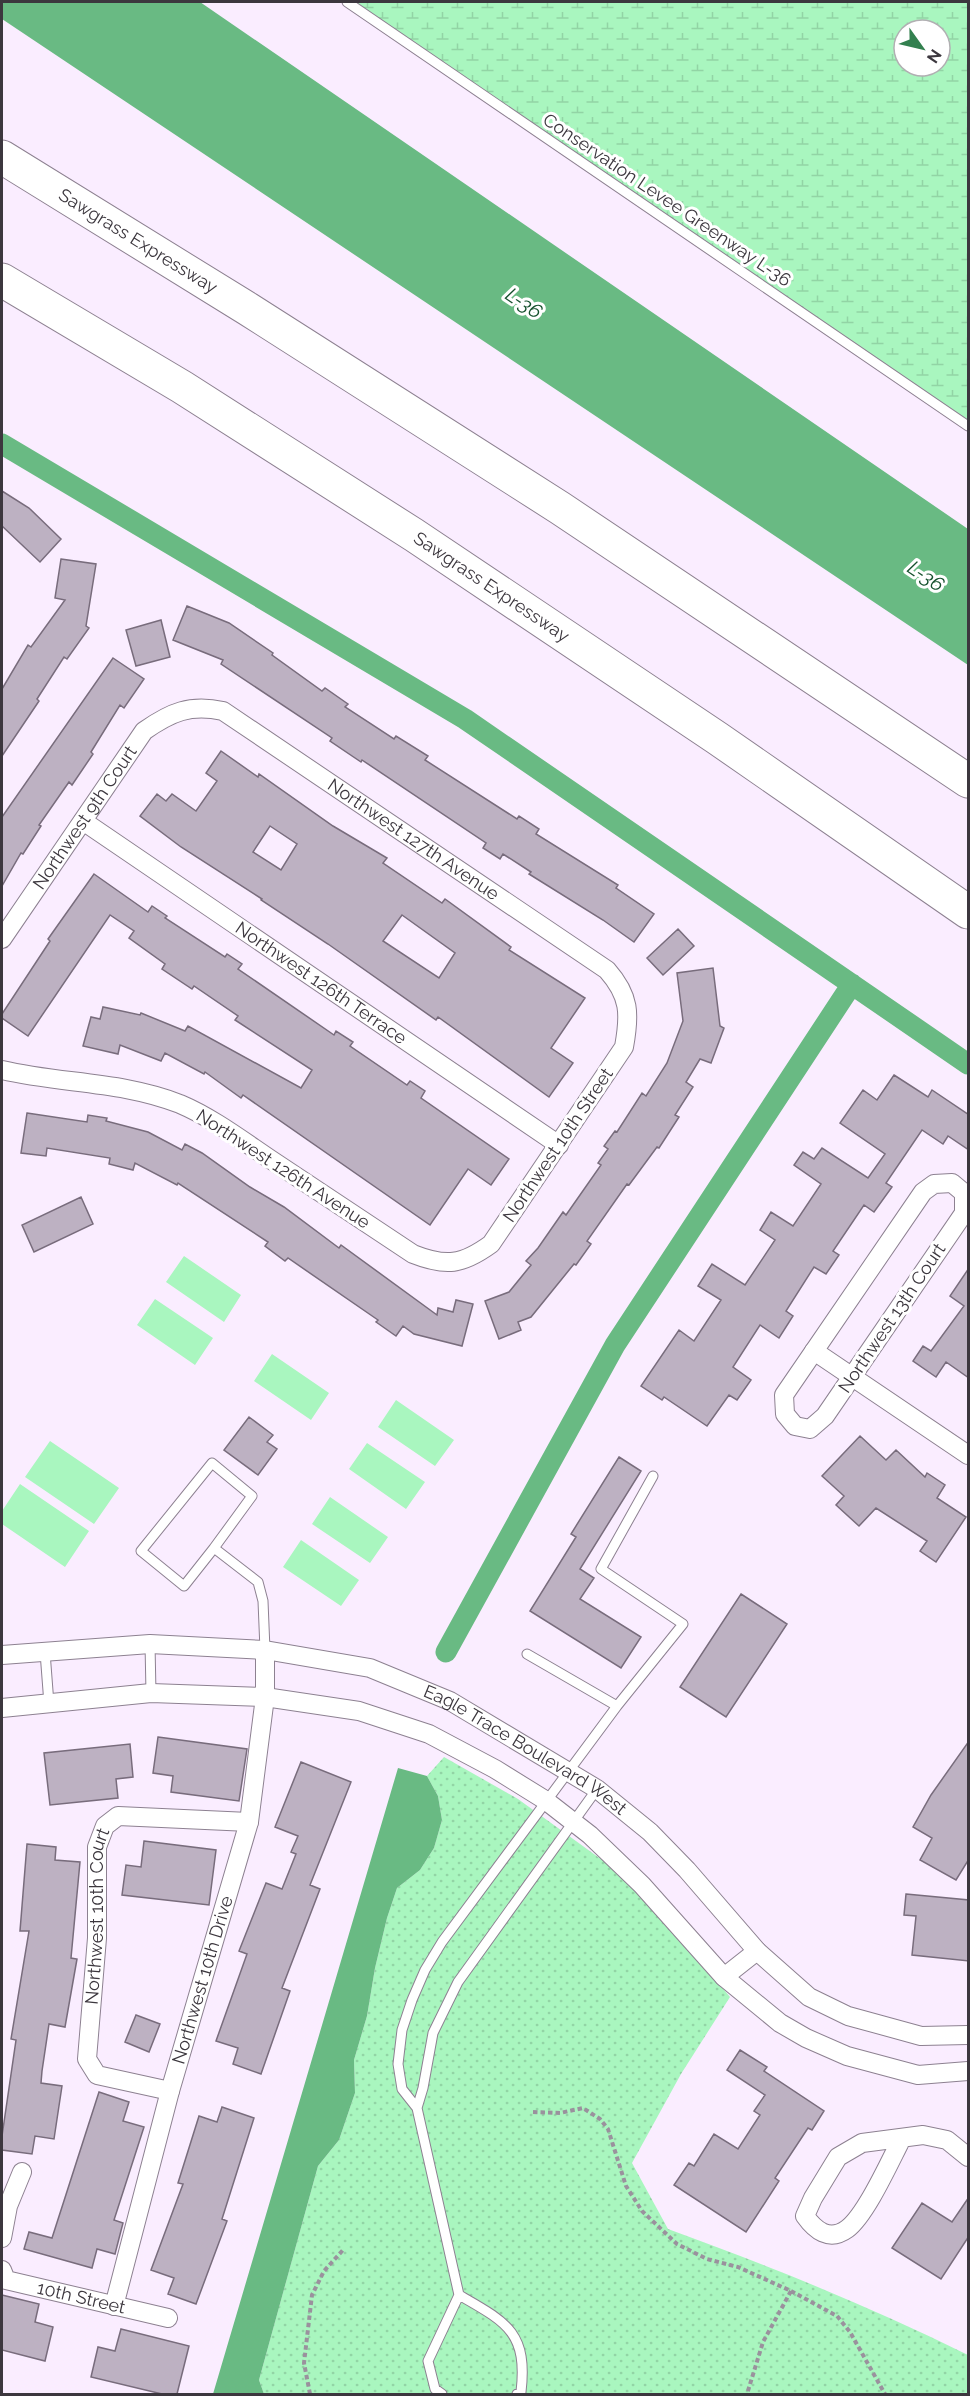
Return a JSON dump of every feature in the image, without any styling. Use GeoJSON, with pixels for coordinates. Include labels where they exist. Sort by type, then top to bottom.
{"type":"FeatureCollection","features":[{"type":"Feature","properties":{"kind":"highway","name":"Sawgrass Expressway"},"geometry":{"type":"LineString","coordinates":[[2,157],[238,303],[560,508],[969,781]]}},
{"type":"Feature","properties":{"kind":"highway","name":"Sawgrass Expressway"},"geometry":{"type":"LineString","coordinates":[[2,280],[182,387],[414,535],[717,738],[969,912]]}},
{"type":"Feature","properties":{"kind":"street","name":"Northwest 127th Avenue"},"geometry":{"type":"LineString","coordinates":[[181,711],[203,706],[223,711],[607,970],[619,983],[627,1002]]}},
{"type":"Feature","properties":{"kind":"street","name":"Northwest 9th Court"},"geometry":{"type":"LineString","coordinates":[[2,939],[144,731],[162,718],[181,711]]}},
{"type":"Feature","properties":{"kind":"street","name":"Northwest 126th Terrace"},"geometry":{"type":"LineString","coordinates":[[83,821],[559,1144]]}},
{"type":"Feature","properties":{"kind":"street","name":"Northwest 10th Street"},"geometry":{"type":"LineString","coordinates":[[453,1263],[474,1257],[491,1244],[624,1047],[628,1025],[627,1002]]}},
{"type":"Feature","properties":{"kind":"street","name":"Northwest 126th Avenue"},"geometry":{"type":"LineString","coordinates":[[2,1070],[35,1078],[88,1082],[142,1092],[181,1104],[219,1125],[413,1254],[434,1262],[453,1263]]}},
{"type":"Feature","properties":{"kind":"street","name":"Northwest 13th Court"},"geometry":{"type":"LineString","coordinates":[[952,1183],[964,1193],[964,1213],[825,1416],[810,1429],[795,1426],[785,1414],[784,1395],[814,1351],[923,1192],[934,1184],[952,1183]]}},
{"type":"Feature","properties":{"kind":"street"},"geometry":{"type":"LineString","coordinates":[[814,1351],[969,1455]]}},
{"type":"Feature","properties":{"kind":"street","name":"Eagle Trace Boulevard West"},"geometry":{"type":"LineString","coordinates":[[2,1655],[150,1644],[265,1650],[370,1668],[450,1701],[597,1789],[650,1832],[687,1870],[757,1951],[808,1997],[848,2016],[921,2036],[969,2035]]}},
{"type":"Feature","properties":{"kind":"street","name":"Northwest 10th Drive"},"geometry":{"type":"LineString","coordinates":[[114,2306],[170,2091],[249,1822],[265,1697],[265,1650]]}},
{"type":"Feature","properties":{"kind":"street","name":"Eagle Trace Boulevard West"},"geometry":{"type":"LineString","coordinates":[[2,1708],[151,1693],[265,1697],[359,1711],[429,1734],[495,1769],[545,1800],[590,1835],[642,1885],[724,1977],[780,2023],[806,2038],[847,2056],[918,2075],[969,2071]]}},
{"type":"Feature","properties":{"kind":"street","name":"Northwest 10th Court"},"geometry":{"type":"LineString","coordinates":[[170,2091],[97,2075],[87,2059],[97,1938],[97,1847],[105,1826],[118,1816],[249,1822]]}},
{"type":"Feature","properties":{"kind":"street"},"geometry":{"type":"LineString","coordinates":[[724,1977],[757,1951]]}},
{"type":"Feature","properties":{"kind":"street"},"geometry":{"type":"LineString","coordinates":[[902,2138],[860,2214],[846,2230],[828,2235],[814,2230],[805,2216],[813,2198],[838,2157],[861,2143],[923,2135],[947,2140],[969,2157]]}},
{"type":"Feature","properties":{"kind":"street"},"geometry":{"type":"LineString","coordinates":[[2,2238],[8,2206],[22,2172]]}},
{"type":"Feature","properties":{"kind":"street","name":"10th Street"},"geometry":{"type":"LineString","coordinates":[[2,2270],[6,2280],[168,2318]]}},
{"type":"Feature","properties":{"kind":"lane","name":"Conservation Levee Greenway L-36"},"geometry":{"type":"LineString","coordinates":[[347,2],[969,426]]}},
{"type":"Feature","properties":{"kind":"lane"},"geometry":{"type":"LineString","coordinates":[[212,1463],[252,1496],[214,1548],[183,1586],[141,1551],[212,1463]]}},
{"type":"Feature","properties":{"kind":"lane"},"geometry":{"type":"LineString","coordinates":[[442,2394],[435,2389],[428,2361],[459,2295],[417,2108],[402,2089],[398,2064],[402,2030],[425,1970],[442,1942],[545,1800],[683,1624],[601,1569],[653,1476]]}},
{"type":"Feature","properties":{"kind":"lane"},"geometry":{"type":"LineString","coordinates":[[214,1548],[258,1582],[263,1601],[265,1650]]}},
{"type":"Feature","properties":{"kind":"lane"},"geometry":{"type":"LineString","coordinates":[[150,1644],[151,1693]]}},
{"type":"Feature","properties":{"kind":"lane"},"geometry":{"type":"LineString","coordinates":[[45,1652],[50,1704]]}},
{"type":"Feature","properties":{"kind":"lane"},"geometry":{"type":"LineString","coordinates":[[527,1654],[617,1706]]}},
{"type":"Feature","properties":{"kind":"lane"},"geometry":{"type":"LineString","coordinates":[[417,2108],[433,2033],[458,1982],[597,1789]]}},
{"type":"Feature","properties":{"kind":"lane"},"geometry":{"type":"LineString","coordinates":[[459,2295],[499,2318],[517,2338],[524,2368],[521,2392],[517,2394]]}},
{"type":"Feature","properties":{"kind":"path"},"geometry":{"type":"LineString","coordinates":[[533,2112],[560,2113],[583,2108],[600,2119],[608,2129],[626,2186],[642,2211],[677,2244],[707,2259],[738,2267],[791,2291],[837,2316],[850,2332],[885,2394]]}},
{"type":"Feature","properties":{"kind":"path"},"geometry":{"type":"LineString","coordinates":[[310,2394],[304,2363],[312,2295],[324,2271],[343,2250]]}},
{"type":"Feature","properties":{"kind":"path"},"geometry":{"type":"LineString","coordinates":[[747,2394],[763,2342],[791,2291]]}},
{"type":"Feature","properties":{"kind":"green space"},"geometry":{"type":"Polygon","coordinates":[[[347,2],[968,2],[968,426],[347,2]]]}},
{"type":"Feature","properties":{"kind":"green space"},"geometry":{"type":"Polygon","coordinates":[[[184,1256],[241,1295],[224,1322],[166,1282],[184,1256]]]}},
{"type":"Feature","properties":{"kind":"green space"},"geometry":{"type":"Polygon","coordinates":[[[155,1299],[213,1338],[195,1365],[137,1325],[155,1299]]]}},
{"type":"Feature","properties":{"kind":"green space"},"geometry":{"type":"Polygon","coordinates":[[[272,1354],[329,1393],[311,1420],[254,1381],[272,1354]]]}},
{"type":"Feature","properties":{"kind":"green space"},"geometry":{"type":"Polygon","coordinates":[[[396,1400],[454,1440],[435,1466],[378,1427],[396,1400]]]}},
{"type":"Feature","properties":{"kind":"green space"},"geometry":{"type":"Polygon","coordinates":[[[50,1441],[119,1488],[94,1524],[25,1477],[50,1441]]]}},
{"type":"Feature","properties":{"kind":"green space"},"geometry":{"type":"Polygon","coordinates":[[[367,1443],[425,1482],[406,1509],[349,1469],[367,1443]]]}},
{"type":"Feature","properties":{"kind":"green space"},"geometry":{"type":"Polygon","coordinates":[[[20,1484],[89,1531],[65,1567],[2,1524],[2,1511],[20,1484]]]}},
{"type":"Feature","properties":{"kind":"green space"},"geometry":{"type":"Polygon","coordinates":[[[330,1497],[388,1537],[370,1563],[312,1524],[330,1497]]]}},
{"type":"Feature","properties":{"kind":"green space"},"geometry":{"type":"Polygon","coordinates":[[[301,1540],[359,1580],[341,1606],[283,1567],[301,1540]]]}},
{"type":"Feature","properties":{"kind":"green space"},"geometry":{"type":"Polygon","coordinates":[[[444,1757],[518,1799],[638,1886],[730,1997],[681,2074],[632,2163],[668,2229],[820,2288],[968,2355],[968,2394],[264,2394],[259,2380],[318,2166],[339,2140],[355,2093],[354,2060],[367,2016],[387,1918],[397,1888],[420,1870],[434,1848],[442,1820],[438,1796],[427,1776],[444,1757]]]}},
{"type":"Feature","properties":{"kind":"water","name":"L-36"},"geometry":{"type":"Polygon","coordinates":[[[2,2],[200,2],[968,529],[968,665],[2,19],[2,2]]]}},
{"type":"Feature","properties":{"kind":"water"},"geometry":{"type":"Polygon","coordinates":[[[398,1768],[427,1776],[438,1796],[442,1820],[434,1848],[420,1870],[397,1888],[387,1918],[367,2016],[354,2060],[355,2093],[339,2140],[318,2166],[259,2380],[264,2394],[213,2394],[398,1768]]]}},
{"type":"Feature","properties":{"kind":"building"},"geometry":{"type":"Polygon","coordinates":[[[2,491],[29,508],[61,539],[40,562],[2,526],[2,491]]]}},
{"type":"Feature","properties":{"kind":"building"},"geometry":{"type":"Polygon","coordinates":[[[61,559],[96,564],[86,626],[89,628],[67,659],[64,657],[37,699],[39,701],[2,756],[2,689],[28,645],[31,647],[65,600],[55,598],[61,559]]]}},
{"type":"Feature","properties":{"kind":"building"},"geometry":{"type":"Polygon","coordinates":[[[187,606],[229,623],[322,691],[325,688],[348,704],[345,707],[394,739],[396,736],[428,756],[425,760],[517,819],[519,816],[539,829],[536,834],[618,885],[616,888],[654,914],[634,942],[529,874],[531,872],[503,854],[500,859],[483,848],[486,843],[330,741],[332,738],[221,664],[223,660],[173,640],[187,606]]]}},
{"type":"Feature","properties":{"kind":"building"},"geometry":{"type":"Polygon","coordinates":[[[161,620],[170,657],[136,666],[126,630],[161,620]]]}},
{"type":"Feature","properties":{"kind":"building"},"geometry":{"type":"Polygon","coordinates":[[[113,658],[144,679],[124,708],[120,705],[91,752],[93,754],[72,785],[69,782],[39,825],[41,826],[23,854],[21,853],[2,886],[2,817],[113,658]]]}},
{"type":"Feature","properties":{"kind":"building"},"geometry":{"type":"Polygon","coordinates":[[[221,751],[258,777],[259,774],[333,826],[387,858],[383,863],[442,903],[445,899],[511,947],[509,950],[585,998],[551,1048],[573,1063],[549,1097],[438,1017],[436,1020],[262,899],[181,847],[140,816],[157,794],[166,801],[172,794],[196,811],[217,781],[206,773],[221,751]],[[270,826],[253,852],[281,870],[297,844],[270,826]],[[402,915],[383,941],[439,978],[455,953],[402,915]]]}},
{"type":"Feature","properties":{"kind":"building"},"geometry":{"type":"Polygon","coordinates":[[[94,874],[148,912],[152,906],[167,916],[165,918],[225,957],[227,954],[242,964],[238,969],[334,1035],[336,1031],[353,1042],[350,1046],[407,1085],[410,1081],[425,1091],[421,1098],[509,1159],[491,1185],[468,1169],[430,1225],[243,1095],[241,1098],[205,1072],[204,1074],[165,1053],[161,1061],[120,1045],[118,1054],[83,1046],[91,1017],[100,1019],[103,1007],[140,1015],[141,1013],[185,1031],[188,1026],[301,1088],[312,1070],[235,1020],[238,1016],[194,986],[192,989],[162,969],[165,964],[129,938],[134,931],[110,915],[28,1036],[2,1018],[2,1014],[50,941],[48,939],[94,874]]]}},
{"type":"Feature","properties":{"kind":"building"},"geometry":{"type":"Polygon","coordinates":[[[678,929],[694,946],[663,975],[647,958],[678,929]]]}},
{"type":"Feature","properties":{"kind":"building"},"geometry":{"type":"Polygon","coordinates":[[[713,968],[720,1026],[724,1028],[711,1063],[700,1059],[686,1082],[693,1087],[675,1115],[679,1117],[659,1148],[657,1147],[629,1185],[627,1184],[587,1241],[591,1244],[576,1265],[574,1264],[531,1317],[518,1322],[521,1330],[499,1339],[485,1301],[509,1292],[531,1265],[526,1261],[563,1212],[566,1215],[601,1165],[598,1163],[608,1149],[604,1146],[615,1131],[617,1132],[642,1093],[646,1096],[667,1063],[683,1021],[677,973],[713,968]]]}},
{"type":"Feature","properties":{"kind":"building"},"geometry":{"type":"Polygon","coordinates":[[[894,1075],[928,1097],[932,1090],[969,1115],[969,1150],[948,1136],[943,1144],[922,1130],[886,1183],[892,1187],[874,1212],[864,1205],[833,1251],[839,1255],[826,1274],[814,1267],[786,1311],[793,1316],[779,1338],[760,1325],[733,1367],[751,1380],[737,1400],[729,1395],[707,1426],[664,1397],[662,1400],[641,1386],[679,1330],[694,1341],[721,1300],[698,1286],[712,1264],[745,1285],[775,1240],[760,1230],[771,1212],[793,1226],[821,1184],[794,1165],[803,1152],[814,1159],[822,1148],[868,1178],[885,1154],[840,1123],[863,1090],[877,1100],[894,1075]]]}},
{"type":"Feature","properties":{"kind":"building"},"geometry":{"type":"Polygon","coordinates":[[[27,1113],[87,1122],[88,1115],[107,1118],[106,1121],[148,1132],[182,1150],[185,1144],[202,1153],[250,1187],[284,1207],[339,1248],[341,1245],[437,1315],[438,1308],[453,1312],[456,1300],[473,1304],[462,1346],[414,1334],[403,1326],[396,1336],[376,1322],[378,1320],[288,1258],[285,1261],[265,1246],[268,1242],[178,1183],[177,1185],[135,1163],[133,1170],[109,1164],[110,1158],[47,1148],[46,1156],[21,1153],[27,1113]]]}},
{"type":"Feature","properties":{"kind":"building"},"geometry":{"type":"Polygon","coordinates":[[[81,1197],[93,1224],[34,1252],[22,1225],[81,1197]]]}},
{"type":"Feature","properties":{"kind":"building"},"geometry":{"type":"Polygon","coordinates":[[[969,1268],[969,1378],[946,1362],[936,1377],[913,1361],[923,1346],[931,1351],[964,1306],[950,1296],[969,1268]]]}},
{"type":"Feature","properties":{"kind":"building"},"geometry":{"type":"Polygon","coordinates":[[[249,1417],[273,1435],[267,1442],[277,1449],[258,1475],[224,1450],[249,1417]]]}},
{"type":"Feature","properties":{"kind":"building"},"geometry":{"type":"Polygon","coordinates":[[[860,1436],[886,1460],[896,1450],[925,1477],[927,1473],[945,1485],[937,1498],[966,1517],[936,1562],[920,1551],[927,1541],[876,1508],[859,1526],[836,1505],[844,1496],[822,1476],[860,1436]]]}},
{"type":"Feature","properties":{"kind":"building"},"geometry":{"type":"Polygon","coordinates":[[[619,1457],[641,1471],[580,1569],[594,1578],[580,1599],[641,1637],[621,1668],[530,1611],[576,1537],[571,1534],[619,1457]]]}},
{"type":"Feature","properties":{"kind":"building"},"geometry":{"type":"Polygon","coordinates":[[[741,1594],[787,1624],[726,1717],[680,1687],[741,1594]]]}},
{"type":"Feature","properties":{"kind":"building"},"geometry":{"type":"Polygon","coordinates":[[[158,1737],[247,1749],[239,1801],[171,1792],[173,1776],[153,1773],[158,1737]]]}},
{"type":"Feature","properties":{"kind":"building"},"geometry":{"type":"Polygon","coordinates":[[[969,1741],[969,1859],[956,1880],[920,1860],[932,1838],[913,1827],[931,1795],[969,1741]]]}},
{"type":"Feature","properties":{"kind":"building"},"geometry":{"type":"Polygon","coordinates":[[[130,1744],[133,1777],[116,1779],[118,1798],[50,1805],[44,1753],[130,1744]]]}},
{"type":"Feature","properties":{"kind":"building"},"geometry":{"type":"Polygon","coordinates":[[[301,1762],[351,1782],[310,1885],[320,1889],[282,1988],[290,1991],[261,2074],[233,2064],[238,2048],[216,2041],[247,1954],[239,1951],[266,1883],[282,1889],[296,1854],[291,1852],[298,1836],[275,1827],[301,1762]]]}},
{"type":"Feature","properties":{"kind":"building"},"geometry":{"type":"Polygon","coordinates":[[[144,1841],[216,1850],[209,1905],[122,1895],[126,1865],[141,1867],[144,1841]]]}},
{"type":"Feature","properties":{"kind":"building"},"geometry":{"type":"Polygon","coordinates":[[[27,1844],[56,1847],[55,1860],[80,1862],[71,1958],[77,1959],[65,2027],[49,2024],[42,2071],[41,2083],[62,2086],[54,2139],[35,2136],[32,2154],[2,2150],[16,2040],[11,2039],[29,1931],[20,1931],[27,1844]]]}},
{"type":"Feature","properties":{"kind":"building"},"geometry":{"type":"Polygon","coordinates":[[[906,1894],[969,1900],[969,1961],[912,1955],[916,1916],[904,1915],[906,1894]]]}},
{"type":"Feature","properties":{"kind":"building"},"geometry":{"type":"Polygon","coordinates":[[[136,2015],[160,2024],[149,2052],[125,2042],[136,2015]]]}},
{"type":"Feature","properties":{"kind":"building"},"geometry":{"type":"Polygon","coordinates":[[[740,2050],[767,2067],[764,2071],[824,2111],[812,2130],[808,2128],[775,2178],[779,2181],[746,2232],[674,2185],[689,2163],[694,2166],[714,2134],[738,2149],[760,2115],[754,2111],[765,2095],[727,2070],[740,2050]]]}},
{"type":"Feature","properties":{"kind":"building"},"geometry":{"type":"Polygon","coordinates":[[[99,2092],[129,2102],[123,2121],[144,2127],[114,2220],[123,2223],[115,2254],[97,2249],[92,2268],[24,2249],[29,2232],[52,2238],[99,2092]]]}},
{"type":"Feature","properties":{"kind":"building"},"geometry":{"type":"Polygon","coordinates":[[[222,2107],[254,2118],[222,2219],[227,2221],[196,2304],[168,2294],[174,2278],[151,2270],[183,2184],[178,2183],[199,2116],[217,2122],[222,2107]]]}},
{"type":"Feature","properties":{"kind":"building"},"geometry":{"type":"Polygon","coordinates":[[[969,2197],[969,2236],[941,2279],[892,2248],[922,2203],[952,2222],[969,2197]]]}},
{"type":"Feature","properties":{"kind":"building"},"geometry":{"type":"Polygon","coordinates":[[[2,2295],[39,2304],[35,2322],[53,2327],[45,2361],[2,2350],[2,2295]]]}},
{"type":"Feature","properties":{"kind":"building"},"geometry":{"type":"Polygon","coordinates":[[[121,2329],[189,2346],[177,2394],[162,2394],[91,2377],[98,2347],[115,2351],[121,2329]]]}},
{"type":"Feature","properties":{"kind":"waterway"},"geometry":{"type":"LineString","coordinates":[[2,444],[465,719],[968,1064]]}},
{"type":"Feature","properties":{"kind":"waterway"},"geometry":{"type":"LineString","coordinates":[[446,1652],[615,1345],[852,984]]}}]}
